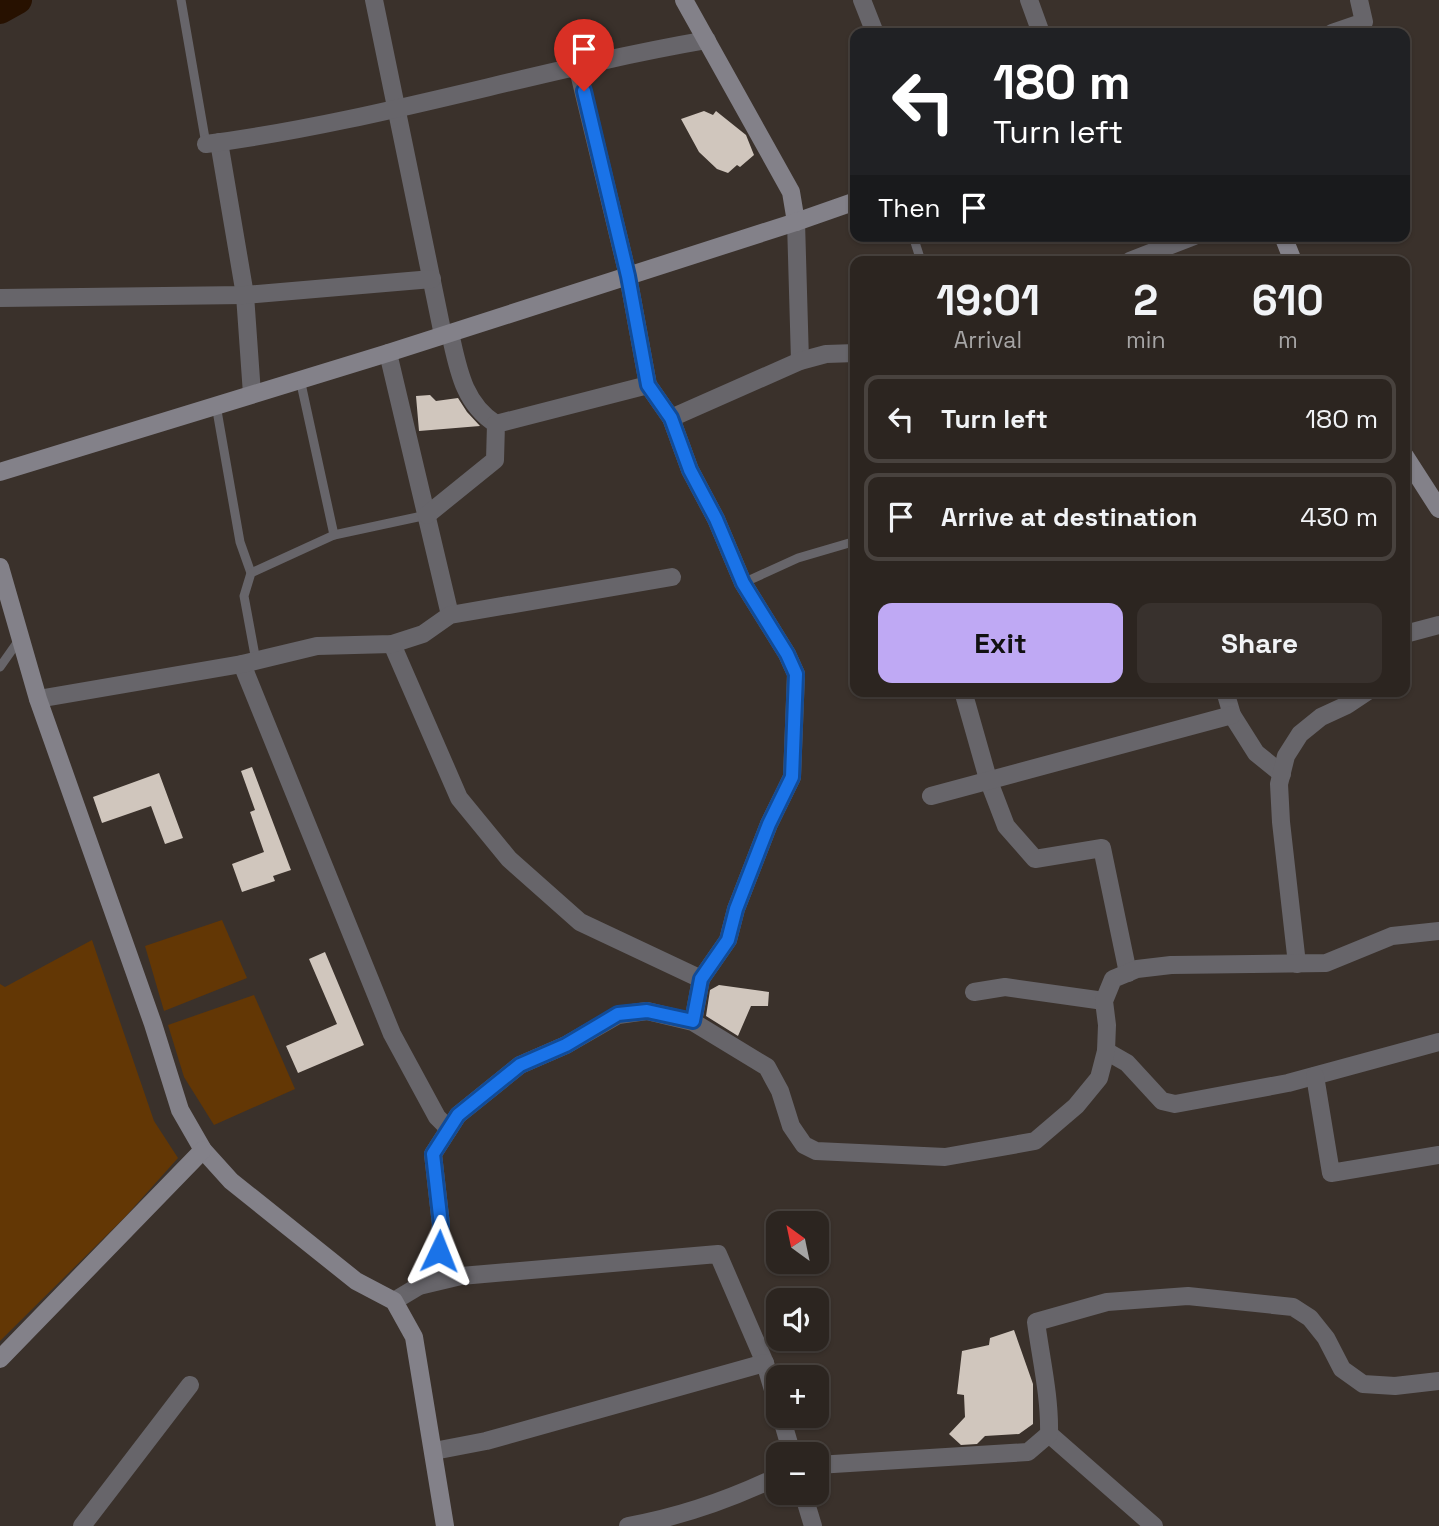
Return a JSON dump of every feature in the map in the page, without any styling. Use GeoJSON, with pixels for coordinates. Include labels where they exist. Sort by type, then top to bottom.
{"type":"FeatureCollection","features":[{"type":"Feature","properties":{"kind":"street"},"geometry":{"type":"LineString","coordinates":[[374,0],[432,279],[462,383],[472,402],[484,416],[496,424],[648,385]]}},
{"type":"Feature","properties":{"kind":"street"},"geometry":{"type":"LineString","coordinates":[[862,0],[873,28]]}},
{"type":"Feature","properties":{"kind":"street"},"geometry":{"type":"LineString","coordinates":[[1029,0],[1039,28]]}},
{"type":"Feature","properties":{"kind":"street"},"geometry":{"type":"LineString","coordinates":[[1347,28],[1364,22],[1359,0]]}},
{"type":"Feature","properties":{"kind":"street"},"geometry":{"type":"LineString","coordinates":[[691,2],[707,40],[790,192],[796,222],[800,360]]}},
{"type":"Feature","properties":{"kind":"street"},"geometry":{"type":"LineString","coordinates":[[252,394],[245,295],[212,143],[397,109],[577,65],[707,40]]}},
{"type":"Feature","properties":{"kind":"street"},"geometry":{"type":"LineString","coordinates":[[577,65],[628,276],[648,385],[671,418],[690,470],[716,519],[743,583],[787,654],[796,674],[792,777],[769,824],[736,909],[728,940],[701,979],[693,1021]]}},
{"type":"Feature","properties":{"kind":"street"},"geometry":{"type":"LineString","coordinates":[[0,472],[447,334],[850,203]]}},
{"type":"Feature","properties":{"kind":"street"},"geometry":{"type":"LineString","coordinates":[[1143,256],[1179,242]]}},
{"type":"Feature","properties":{"kind":"street"},"geometry":{"type":"LineString","coordinates":[[0,298],[245,295],[432,279]]}},
{"type":"Feature","properties":{"kind":"street"},"geometry":{"type":"LineString","coordinates":[[388,352],[450,615]]}},
{"type":"Feature","properties":{"kind":"street"},"geometry":{"type":"LineString","coordinates":[[671,418],[800,360],[826,354],[850,353]]}},
{"type":"Feature","properties":{"kind":"street"},"geometry":{"type":"LineString","coordinates":[[427,515],[495,460],[496,424]]}},
{"type":"Feature","properties":{"kind":"street"},"geometry":{"type":"LineString","coordinates":[[1410,465],[1439,509]]}},
{"type":"Feature","properties":{"kind":"street"},"geometry":{"type":"LineString","coordinates":[[0,567],[38,699],[153,1024],[180,1110],[203,1150],[231,1181],[345,1272],[394,1301],[414,1338],[445,1526]]}},
{"type":"Feature","properties":{"kind":"street"},"geometry":{"type":"LineString","coordinates":[[38,699],[249,662],[317,646],[392,644],[423,634],[450,615],[672,577]]}},
{"type":"Feature","properties":{"kind":"street"},"geometry":{"type":"LineString","coordinates":[[1410,633],[1439,625]]}},
{"type":"Feature","properties":{"kind":"street"},"geometry":{"type":"LineString","coordinates":[[392,644],[459,798],[509,859],[580,922],[701,979]]}},
{"type":"Feature","properties":{"kind":"street"},"geometry":{"type":"LineString","coordinates":[[249,662],[392,1034],[437,1117],[449,1129]]}},
{"type":"Feature","properties":{"kind":"street"},"geometry":{"type":"LineString","coordinates":[[965,697],[988,779],[1006,826],[1035,859],[1102,848],[1128,972]]}},
{"type":"Feature","properties":{"kind":"street"},"geometry":{"type":"LineString","coordinates":[[1227,697],[1232,715],[1256,753],[1282,774]]}},
{"type":"Feature","properties":{"kind":"street"},"geometry":{"type":"LineString","coordinates":[[1297,964],[1280,822],[1279,784],[1286,756],[1300,734],[1321,717],[1357,697]]}},
{"type":"Feature","properties":{"kind":"street"},"geometry":{"type":"LineString","coordinates":[[931,796],[1232,715]]}},
{"type":"Feature","properties":{"kind":"street"},"geometry":{"type":"LineString","coordinates":[[419,1286],[434,1267],[439,1251],[441,1225],[433,1154],[458,1115],[520,1065],[566,1045],[618,1014],[647,1011],[693,1021],[767,1068],[780,1091],[791,1126],[804,1145],[816,1151],[945,1157],[1035,1141],[1076,1106],[1099,1078],[1106,1051],[1104,1001],[1113,979],[1128,972],[1171,965],[1326,963],[1392,936],[1439,931]]}},
{"type":"Feature","properties":{"kind":"street"},"geometry":{"type":"LineString","coordinates":[[974,992],[1005,987],[1104,1001]]}},
{"type":"Feature","properties":{"kind":"street"},"geometry":{"type":"LineString","coordinates":[[1106,1051],[1128,1063],[1162,1101],[1175,1104],[1288,1083],[1439,1042]]}},
{"type":"Feature","properties":{"kind":"street"},"geometry":{"type":"LineString","coordinates":[[1315,1076],[1331,1173],[1439,1155]]}},
{"type":"Feature","properties":{"kind":"street"},"geometry":{"type":"LineString","coordinates":[[0,1359],[203,1150]]}},
{"type":"Feature","properties":{"kind":"street"},"geometry":{"type":"LineString","coordinates":[[394,1301],[419,1286],[461,1276],[718,1254],[766,1366]]}},
{"type":"Feature","properties":{"kind":"street"},"geometry":{"type":"LineString","coordinates":[[1154,1526],[1049,1434],[1049,1405],[1036,1322],[1107,1302],[1188,1296],[1293,1307],[1311,1318],[1326,1338],[1342,1369],[1363,1384],[1395,1386],[1439,1381]]}},
{"type":"Feature","properties":{"kind":"street"},"geometry":{"type":"LineString","coordinates":[[434,1451],[486,1441],[765,1363]]}},
{"type":"Feature","properties":{"kind":"street"},"geometry":{"type":"LineString","coordinates":[[82,1526],[190,1385]]}},
{"type":"Feature","properties":{"kind":"street"},"geometry":{"type":"LineString","coordinates":[[829,1464],[1027,1452],[1049,1434]]}},
{"type":"Feature","properties":{"kind":"street"},"geometry":{"type":"LineString","coordinates":[[628,1526],[656,1521],[740,1494],[766,1482]]}},
{"type":"Feature","properties":{"kind":"street"},"geometry":{"type":"LineString","coordinates":[[807,1505],[813,1526]]}},
{"type":"Feature","properties":{"kind":"lane"},"geometry":{"type":"LineString","coordinates":[[181,0],[212,143]]}},
{"type":"Feature","properties":{"kind":"lane"},"geometry":{"type":"LineString","coordinates":[[300,379],[334,535]]}},
{"type":"Feature","properties":{"kind":"lane"},"geometry":{"type":"LineString","coordinates":[[216,405],[240,542],[251,573],[244,596],[249,662]]}},
{"type":"Feature","properties":{"kind":"lane"},"geometry":{"type":"LineString","coordinates":[[251,573],[334,535],[427,515]]}},
{"type":"Feature","properties":{"kind":"lane"},"geometry":{"type":"LineString","coordinates":[[743,583],[798,558],[850,543]]}},
{"type":"Feature","properties":{"kind":"lane"},"geometry":{"type":"LineString","coordinates":[[0,667],[20,639]]}},
{"type":"Feature","properties":{"kind":"shaded area"},"geometry":{"type":"Polygon","coordinates":[[[222,920],[247,978],[164,1011],[145,946],[222,920]]]}},
{"type":"Feature","properties":{"kind":"shaded area"},"geometry":{"type":"Polygon","coordinates":[[[92,940],[154,1121],[178,1158],[125,1217],[0,1341],[0,984],[5,987],[92,940]]]}},
{"type":"Feature","properties":{"kind":"shaded area"},"geometry":{"type":"Polygon","coordinates":[[[254,995],[295,1089],[214,1125],[184,1077],[168,1025],[254,995]]]}},
{"type":"Feature","properties":{"kind":"building"},"geometry":{"type":"Polygon","coordinates":[[[704,111],[713,115],[716,111],[746,135],[754,155],[728,173],[717,169],[699,152],[681,119],[704,111]]]}},
{"type":"Feature","properties":{"kind":"building"},"geometry":{"type":"Polygon","coordinates":[[[430,395],[436,401],[458,398],[480,426],[419,431],[416,396],[430,395]]]}},
{"type":"Feature","properties":{"kind":"building"},"geometry":{"type":"Polygon","coordinates":[[[252,767],[291,870],[273,876],[275,881],[242,892],[232,864],[264,852],[250,812],[255,810],[241,771],[252,767]]]}},
{"type":"Feature","properties":{"kind":"building"},"geometry":{"type":"Polygon","coordinates":[[[159,773],[183,838],[165,844],[151,806],[102,823],[93,797],[159,773]]]}},
{"type":"Feature","properties":{"kind":"building"},"geometry":{"type":"Polygon","coordinates":[[[325,952],[364,1045],[298,1073],[286,1046],[337,1024],[309,959],[325,952]]]}},
{"type":"Feature","properties":{"kind":"building"},"geometry":{"type":"Polygon","coordinates":[[[719,985],[769,992],[768,1006],[751,1006],[738,1036],[706,1016],[710,990],[719,985]]]}},
{"type":"Feature","properties":{"kind":"building"},"geometry":{"type":"Polygon","coordinates":[[[1014,1330],[1033,1384],[1033,1424],[1019,1434],[985,1436],[977,1444],[961,1445],[949,1434],[965,1417],[964,1395],[957,1394],[962,1351],[989,1345],[990,1338],[1014,1330]]]}},
{"type":"Feature","properties":{"kind":"waterway"},"geometry":{"type":"LineString","coordinates":[[0,10],[18,0]]}},
{"type":"Feature","properties":{"kind":"route"},"geometry":{"type":"LineString","coordinates":[[439,1251],[441,1225],[433,1154],[458,1115],[520,1065],[566,1045],[618,1014],[647,1011],[693,1021],[701,979],[728,940],[736,909],[769,824],[792,777],[796,674],[787,654],[743,583],[716,519],[690,470],[671,418],[648,385],[628,276],[584,91]]}}]}
